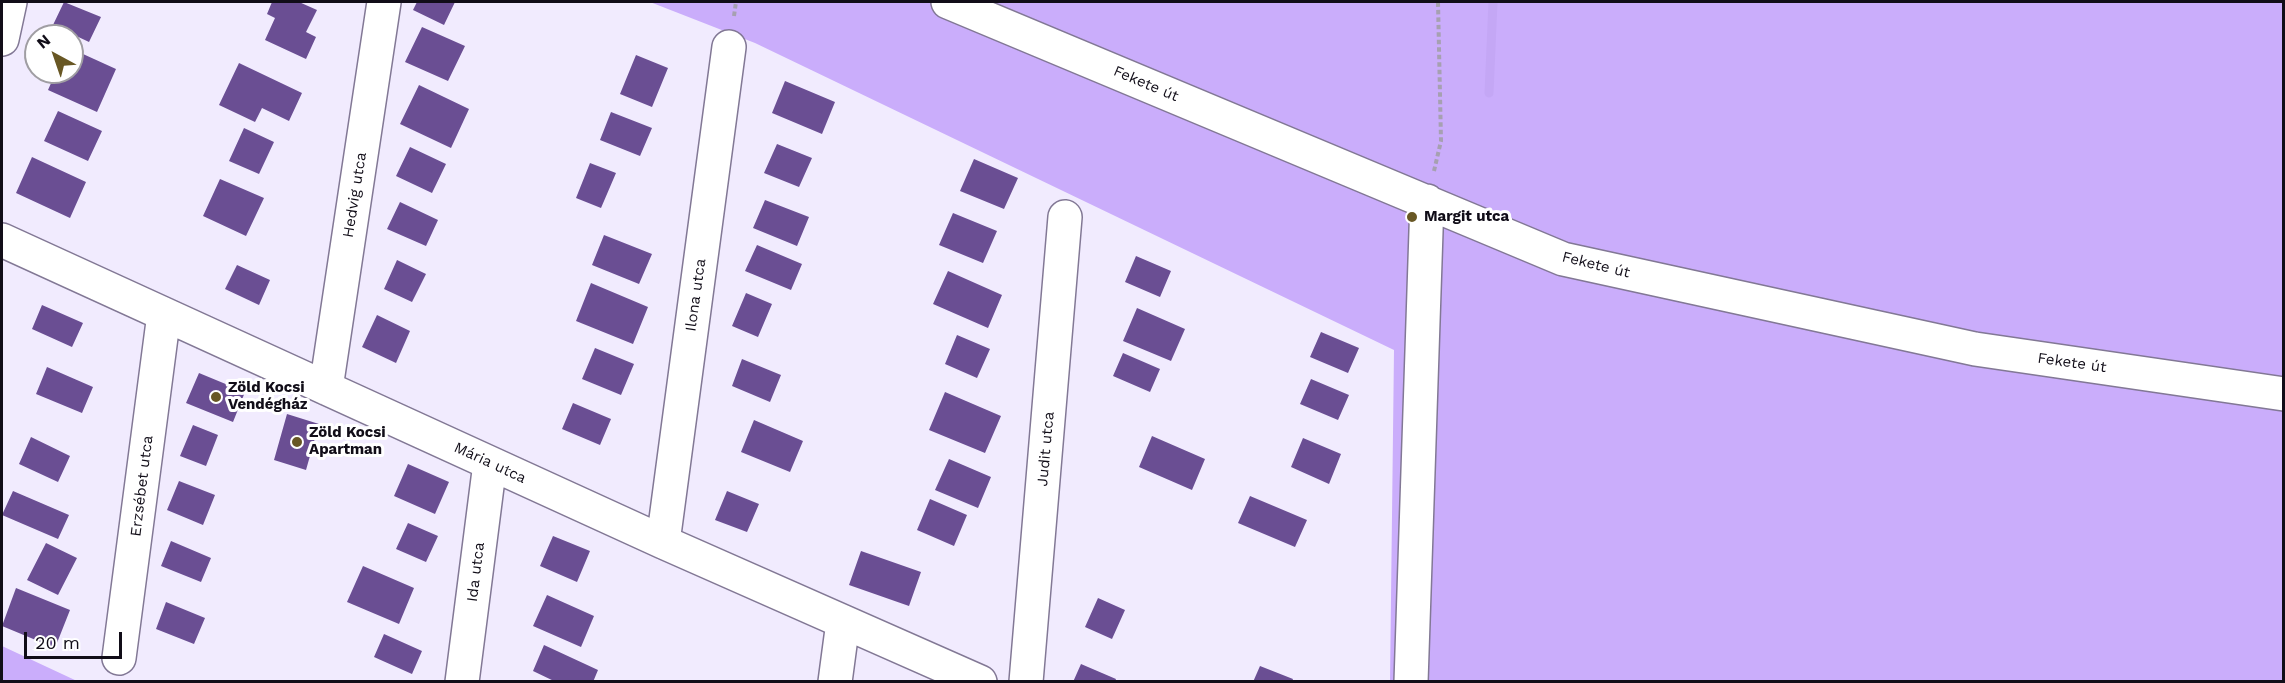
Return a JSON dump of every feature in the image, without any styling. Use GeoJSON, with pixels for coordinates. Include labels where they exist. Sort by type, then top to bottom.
{"type":"FeatureCollection","features":[{"type":"Feature","properties":{"kind":"street"},"geometry":{"type":"LineString","coordinates":[[2,39],[10,2]]}},
{"type":"Feature","properties":{"kind":"street","name":"Hedvig utca"},"geometry":{"type":"LineString","coordinates":[[326,388],[384,2]]}},
{"type":"Feature","properties":{"kind":"street","name":"Fekete út"},"geometry":{"type":"LineString","coordinates":[[948,2],[1563,259],[1975,349],[2283,394]]}},
{"type":"Feature","properties":{"kind":"street","name":"Ilona utca"},"geometry":{"type":"LineString","coordinates":[[663,542],[729,47]]}},
{"type":"Feature","properties":{"kind":"street"},"geometry":{"type":"LineString","coordinates":[[1412,681],[1427,201]]}},
{"type":"Feature","properties":{"kind":"street","name":"Judit utca"},"geometry":{"type":"LineString","coordinates":[[1026,681],[1065,216]]}},
{"type":"Feature","properties":{"kind":"street","name":"Mária utca"},"geometry":{"type":"LineString","coordinates":[[2,240],[663,542],[980,681]]}},
{"type":"Feature","properties":{"kind":"street","name":"Erzsébet utca"},"geometry":{"type":"LineString","coordinates":[[120,658],[164,314]]}},
{"type":"Feature","properties":{"kind":"street","name":"Ida utca"},"geometry":{"type":"LineString","coordinates":[[462,681],[490,463]]}},
{"type":"Feature","properties":{"kind":"street"},"geometry":{"type":"LineString","coordinates":[[835,681],[843,622]]}},
{"type":"Feature","properties":{"kind":"path"},"geometry":{"type":"LineString","coordinates":[[1427,201],[1441,141],[1438,2]]}},
{"type":"Feature","properties":{"kind":"shaded area"},"geometry":{"type":"Polygon","coordinates":[[[650,2],[2283,2],[2283,681],[1390,681],[1394,350],[755,43],[650,2]]]}},
{"type":"Feature","properties":{"kind":"shaded area"},"geometry":{"type":"Polygon","coordinates":[[[2,646],[77,681],[2,681],[2,646]]]}},
{"type":"Feature","properties":{"kind":"building"},"geometry":{"type":"Polygon","coordinates":[[[64,2],[101,17],[89,42],[84,40],[84,24],[53,24],[64,2]]]}},
{"type":"Feature","properties":{"kind":"building"},"geometry":{"type":"Polygon","coordinates":[[[272,2],[299,2],[317,10],[306,32],[316,37],[306,59],[265,40],[275,18],[267,14],[272,2]]]}},
{"type":"Feature","properties":{"kind":"building"},"geometry":{"type":"Polygon","coordinates":[[[417,2],[455,2],[444,25],[413,10],[417,2]]]}},
{"type":"Feature","properties":{"kind":"building"},"geometry":{"type":"Polygon","coordinates":[[[422,27],[465,46],[448,81],[405,62],[422,27]]]}},
{"type":"Feature","properties":{"kind":"building"},"geometry":{"type":"Polygon","coordinates":[[[84,54],[116,69],[97,112],[48,90],[51,84],[84,84],[84,54]]]}},
{"type":"Feature","properties":{"kind":"building"},"geometry":{"type":"Polygon","coordinates":[[[636,55],[668,68],[652,107],[620,94],[636,55]]]}},
{"type":"Feature","properties":{"kind":"building"},"geometry":{"type":"Polygon","coordinates":[[[239,63],[302,93],[289,121],[262,108],[255,122],[219,105],[239,63]]]}},
{"type":"Feature","properties":{"kind":"building"},"geometry":{"type":"Polygon","coordinates":[[[785,81],[835,102],[822,134],[772,113],[785,81]]]}},
{"type":"Feature","properties":{"kind":"building"},"geometry":{"type":"Polygon","coordinates":[[[419,85],[469,109],[451,148],[400,124],[419,85]]]}},
{"type":"Feature","properties":{"kind":"building"},"geometry":{"type":"Polygon","coordinates":[[[58,111],[102,131],[88,161],[44,141],[58,111]]]}},
{"type":"Feature","properties":{"kind":"building"},"geometry":{"type":"Polygon","coordinates":[[[611,112],[652,128],[640,156],[600,140],[611,112]]]}},
{"type":"Feature","properties":{"kind":"building"},"geometry":{"type":"Polygon","coordinates":[[[244,128],[274,142],[259,174],[229,161],[244,128]]]}},
{"type":"Feature","properties":{"kind":"building"},"geometry":{"type":"Polygon","coordinates":[[[777,144],[812,158],[799,187],[764,173],[777,144]]]}},
{"type":"Feature","properties":{"kind":"building"},"geometry":{"type":"Polygon","coordinates":[[[410,147],[446,164],[432,193],[396,176],[410,147]]]}},
{"type":"Feature","properties":{"kind":"building"},"geometry":{"type":"Polygon","coordinates":[[[32,157],[86,182],[70,218],[16,193],[32,157]]]}},
{"type":"Feature","properties":{"kind":"building"},"geometry":{"type":"Polygon","coordinates":[[[974,159],[1018,178],[1004,209],[960,191],[974,159]]]}},
{"type":"Feature","properties":{"kind":"building"},"geometry":{"type":"Polygon","coordinates":[[[590,163],[616,173],[601,208],[576,198],[590,163]]]}},
{"type":"Feature","properties":{"kind":"building"},"geometry":{"type":"Polygon","coordinates":[[[220,179],[264,198],[246,236],[203,216],[220,179]]]}},
{"type":"Feature","properties":{"kind":"building"},"geometry":{"type":"Polygon","coordinates":[[[765,200],[809,217],[797,246],[753,228],[765,200]]]}},
{"type":"Feature","properties":{"kind":"building"},"geometry":{"type":"Polygon","coordinates":[[[400,202],[438,220],[426,246],[387,229],[400,202]]]}},
{"type":"Feature","properties":{"kind":"building"},"geometry":{"type":"Polygon","coordinates":[[[953,213],[997,231],[983,263],[939,245],[953,213]]]}},
{"type":"Feature","properties":{"kind":"building"},"geometry":{"type":"Polygon","coordinates":[[[604,235],[652,254],[639,284],[592,265],[604,235]]]}},
{"type":"Feature","properties":{"kind":"building"},"geometry":{"type":"Polygon","coordinates":[[[757,245],[802,264],[791,290],[745,271],[757,245]]]}},
{"type":"Feature","properties":{"kind":"building"},"geometry":{"type":"Polygon","coordinates":[[[1136,256],[1171,271],[1160,297],[1125,282],[1136,256]]]}},
{"type":"Feature","properties":{"kind":"building"},"geometry":{"type":"Polygon","coordinates":[[[397,260],[426,274],[412,302],[384,289],[397,260]]]}},
{"type":"Feature","properties":{"kind":"building"},"geometry":{"type":"Polygon","coordinates":[[[237,265],[270,280],[259,305],[225,289],[237,265]]]}},
{"type":"Feature","properties":{"kind":"building"},"geometry":{"type":"Polygon","coordinates":[[[948,271],[1002,295],[988,328],[933,304],[948,271]]]}},
{"type":"Feature","properties":{"kind":"building"},"geometry":{"type":"Polygon","coordinates":[[[591,283],[648,307],[633,344],[576,321],[591,283]]]}},
{"type":"Feature","properties":{"kind":"building"},"geometry":{"type":"Polygon","coordinates":[[[746,293],[772,304],[758,337],[732,326],[746,293]]]}},
{"type":"Feature","properties":{"kind":"building"},"geometry":{"type":"Polygon","coordinates":[[[42,305],[83,323],[72,347],[32,329],[42,305]]]}},
{"type":"Feature","properties":{"kind":"building"},"geometry":{"type":"Polygon","coordinates":[[[1137,308],[1185,329],[1171,361],[1123,341],[1137,308]]]}},
{"type":"Feature","properties":{"kind":"building"},"geometry":{"type":"Polygon","coordinates":[[[377,315],[410,331],[396,363],[362,347],[377,315]]]}},
{"type":"Feature","properties":{"kind":"building"},"geometry":{"type":"Polygon","coordinates":[[[1321,332],[1359,348],[1348,373],[1310,357],[1321,332]]]}},
{"type":"Feature","properties":{"kind":"building"},"geometry":{"type":"Polygon","coordinates":[[[957,335],[990,349],[977,378],[945,364],[957,335]]]}},
{"type":"Feature","properties":{"kind":"building"},"geometry":{"type":"Polygon","coordinates":[[[595,348],[634,364],[621,395],[582,379],[595,348]]]}},
{"type":"Feature","properties":{"kind":"building"},"geometry":{"type":"Polygon","coordinates":[[[1123,353],[1160,369],[1150,392],[1113,376],[1123,353]]]}},
{"type":"Feature","properties":{"kind":"building"},"geometry":{"type":"Polygon","coordinates":[[[742,359],[781,375],[770,402],[732,386],[742,359]]]}},
{"type":"Feature","properties":{"kind":"building"},"geometry":{"type":"Polygon","coordinates":[[[47,367],[93,387],[82,413],[36,394],[47,367]]]}},
{"type":"Feature","properties":{"kind":"building","name":"Zöld Kocsi Vendégház"},"geometry":{"type":"Polygon","coordinates":[[[199,373],[245,392],[233,422],[186,403],[199,373]]]}},
{"type":"Feature","properties":{"kind":"building"},"geometry":{"type":"Polygon","coordinates":[[[1311,379],[1349,395],[1338,420],[1300,404],[1311,379]]]}},
{"type":"Feature","properties":{"kind":"building"},"geometry":{"type":"Polygon","coordinates":[[[945,392],[1001,416],[985,453],[929,430],[945,392]]]}},
{"type":"Feature","properties":{"kind":"building"},"geometry":{"type":"Polygon","coordinates":[[[573,403],[611,419],[600,445],[562,429],[573,403]]]}},
{"type":"Feature","properties":{"kind":"building","name":"Zöld Kocsi Apartman"},"geometry":{"type":"Polygon","coordinates":[[[287,414],[319,424],[306,470],[274,460],[287,414]]]}},
{"type":"Feature","properties":{"kind":"building"},"geometry":{"type":"Polygon","coordinates":[[[754,420],[803,441],[790,472],[741,452],[754,420]]]}},
{"type":"Feature","properties":{"kind":"building"},"geometry":{"type":"Polygon","coordinates":[[[193,425],[218,435],[206,466],[180,456],[193,425]]]}},
{"type":"Feature","properties":{"kind":"building"},"geometry":{"type":"Polygon","coordinates":[[[1152,436],[1205,459],[1192,490],[1139,467],[1152,436]]]}},
{"type":"Feature","properties":{"kind":"building"},"geometry":{"type":"Polygon","coordinates":[[[31,437],[70,456],[58,482],[19,464],[31,437]]]}},
{"type":"Feature","properties":{"kind":"building"},"geometry":{"type":"Polygon","coordinates":[[[1303,438],[1341,454],[1329,484],[1291,467],[1303,438]]]}},
{"type":"Feature","properties":{"kind":"building"},"geometry":{"type":"Polygon","coordinates":[[[949,459],[991,477],[978,508],[935,490],[949,459]]]}},
{"type":"Feature","properties":{"kind":"building"},"geometry":{"type":"Polygon","coordinates":[[[408,464],[449,482],[435,514],[394,496],[408,464]]]}},
{"type":"Feature","properties":{"kind":"building"},"geometry":{"type":"Polygon","coordinates":[[[179,481],[215,495],[203,525],[167,510],[179,481]]]}},
{"type":"Feature","properties":{"kind":"building"},"geometry":{"type":"Polygon","coordinates":[[[13,491],[69,515],[58,539],[2,515],[13,491]]]}},
{"type":"Feature","properties":{"kind":"building"},"geometry":{"type":"Polygon","coordinates":[[[727,491],[759,504],[747,532],[715,520],[727,491]]]}},
{"type":"Feature","properties":{"kind":"building"},"geometry":{"type":"Polygon","coordinates":[[[1250,496],[1307,520],[1295,547],[1238,523],[1250,496]]]}},
{"type":"Feature","properties":{"kind":"building"},"geometry":{"type":"Polygon","coordinates":[[[930,499],[967,515],[954,546],[917,530],[930,499]]]}},
{"type":"Feature","properties":{"kind":"building"},"geometry":{"type":"Polygon","coordinates":[[[408,523],[438,536],[426,562],[396,549],[408,523]]]}},
{"type":"Feature","properties":{"kind":"building"},"geometry":{"type":"Polygon","coordinates":[[[553,536],[590,551],[577,582],[540,566],[553,536]]]}},
{"type":"Feature","properties":{"kind":"building"},"geometry":{"type":"Polygon","coordinates":[[[171,541],[211,558],[201,582],[161,566],[171,541]]]}},
{"type":"Feature","properties":{"kind":"building"},"geometry":{"type":"Polygon","coordinates":[[[46,543],[77,558],[58,595],[27,580],[46,543]]]}},
{"type":"Feature","properties":{"kind":"building"},"geometry":{"type":"Polygon","coordinates":[[[861,551],[921,572],[909,606],[849,585],[861,551]]]}},
{"type":"Feature","properties":{"kind":"building"},"geometry":{"type":"Polygon","coordinates":[[[363,566],[414,588],[399,624],[347,602],[363,566]]]}},
{"type":"Feature","properties":{"kind":"building"},"geometry":{"type":"Polygon","coordinates":[[[16,588],[70,610],[55,648],[2,626],[16,588]]]}},
{"type":"Feature","properties":{"kind":"building"},"geometry":{"type":"Polygon","coordinates":[[[547,595],[594,616],[581,647],[533,626],[547,595]]]}},
{"type":"Feature","properties":{"kind":"building"},"geometry":{"type":"Polygon","coordinates":[[[1098,598],[1125,610],[1112,639],[1085,627],[1098,598]]]}},
{"type":"Feature","properties":{"kind":"building"},"geometry":{"type":"Polygon","coordinates":[[[166,602],[205,618],[194,644],[156,629],[166,602]]]}},
{"type":"Feature","properties":{"kind":"building"},"geometry":{"type":"Polygon","coordinates":[[[384,634],[422,651],[412,674],[374,657],[384,634]]]}},
{"type":"Feature","properties":{"kind":"building"},"geometry":{"type":"Polygon","coordinates":[[[544,645],[598,670],[593,682],[556,682],[533,671],[544,645]]]}},
{"type":"Feature","properties":{"kind":"building"},"geometry":{"type":"Polygon","coordinates":[[[1081,664],[1116,679],[1115,682],[1073,682],[1081,664]]]}},
{"type":"Feature","properties":{"kind":"building"},"geometry":{"type":"Polygon","coordinates":[[[1260,666],[1293,679],[1292,682],[1253,682],[1260,666]]]}},
{"type":"Feature","properties":{"kind":"waterway"},"geometry":{"type":"LineString","coordinates":[[1489,93],[1493,2]]}},
{"type":"Feature","properties":{"kind":"place","name":"Margit utca"},"geometry":{"type":"Point","coordinates":[1412,217]}},
{"type":"Feature","properties":{"kind":"place","name":"Zöld Kocsi Vendégház"},"geometry":{"type":"Point","coordinates":[216,397]}},
{"type":"Feature","properties":{"kind":"place","name":"Zöld Kocsi Apartman"},"geometry":{"type":"Point","coordinates":[297,442]}}]}
